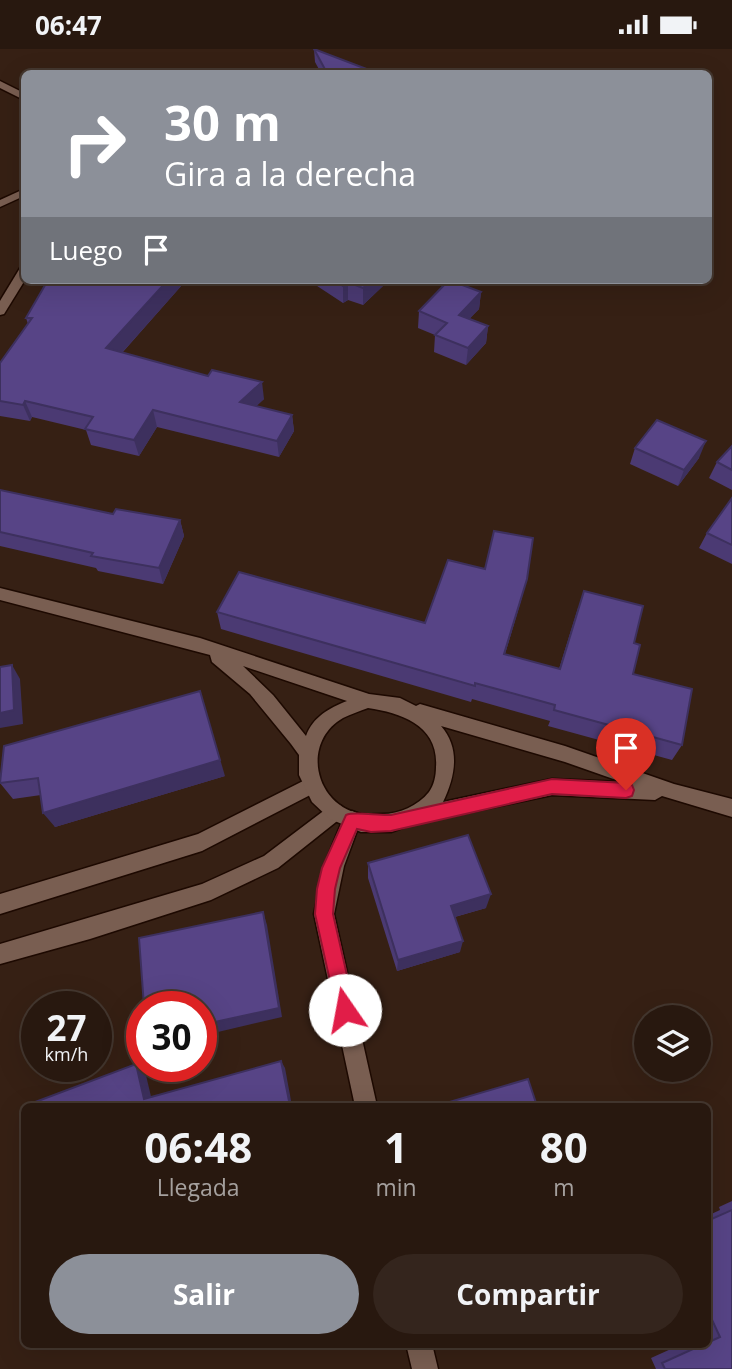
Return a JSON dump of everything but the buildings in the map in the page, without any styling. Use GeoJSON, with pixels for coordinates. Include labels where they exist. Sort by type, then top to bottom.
{"type":"FeatureCollection","features":[{"type":"Feature","properties":{"kind":"street"},"geometry":{"type":"LineString","coordinates":[[0,84],[21,95]]}},
{"type":"Feature","properties":{"kind":"street"},"geometry":{"type":"LineString","coordinates":[[0,204],[21,193]]}},
{"type":"Feature","properties":{"kind":"street"},"geometry":{"type":"LineString","coordinates":[[0,311],[21,276]]}},
{"type":"Feature","properties":{"kind":"street"},"geometry":{"type":"LineString","coordinates":[[0,594],[200,645],[368,701],[401,704],[416,711],[565,754],[674,792],[732,808]]}},
{"type":"Feature","properties":{"kind":"street"},"geometry":{"type":"LineString","coordinates":[[200,645],[237,670],[269,700],[307,752]]}},
{"type":"Feature","properties":{"kind":"street"},"geometry":{"type":"LineString","coordinates":[[368,701],[337,711],[323,722],[313,736],[307,752],[311,785],[321,800],[343,816],[371,824],[391,823],[552,787],[674,792]]}},
{"type":"Feature","properties":{"kind":"street"},"geometry":{"type":"LineString","coordinates":[[410,817],[425,808],[437,795],[447,764],[445,747],[439,733],[416,711]]}},
{"type":"Feature","properties":{"kind":"street"},"geometry":{"type":"LineString","coordinates":[[0,904],[202,842],[311,785]]}},
{"type":"Feature","properties":{"kind":"street"},"geometry":{"type":"LineString","coordinates":[[0,954],[204,893],[271,862],[343,816]]}},
{"type":"Feature","properties":{"kind":"street"},"geometry":{"type":"LineString","coordinates":[[343,816],[326,889],[324,914],[365,1103]]}},
{"type":"Feature","properties":{"kind":"street"},"geometry":{"type":"LineString","coordinates":[[420,1348],[425,1369]]}},
{"type":"Feature","properties":{"kind":"route"},"geometry":{"type":"LineString","coordinates":[[345,1010],[324,914],[331,868],[352,820],[371,824],[391,823],[552,787],[626,790]]}}]}
